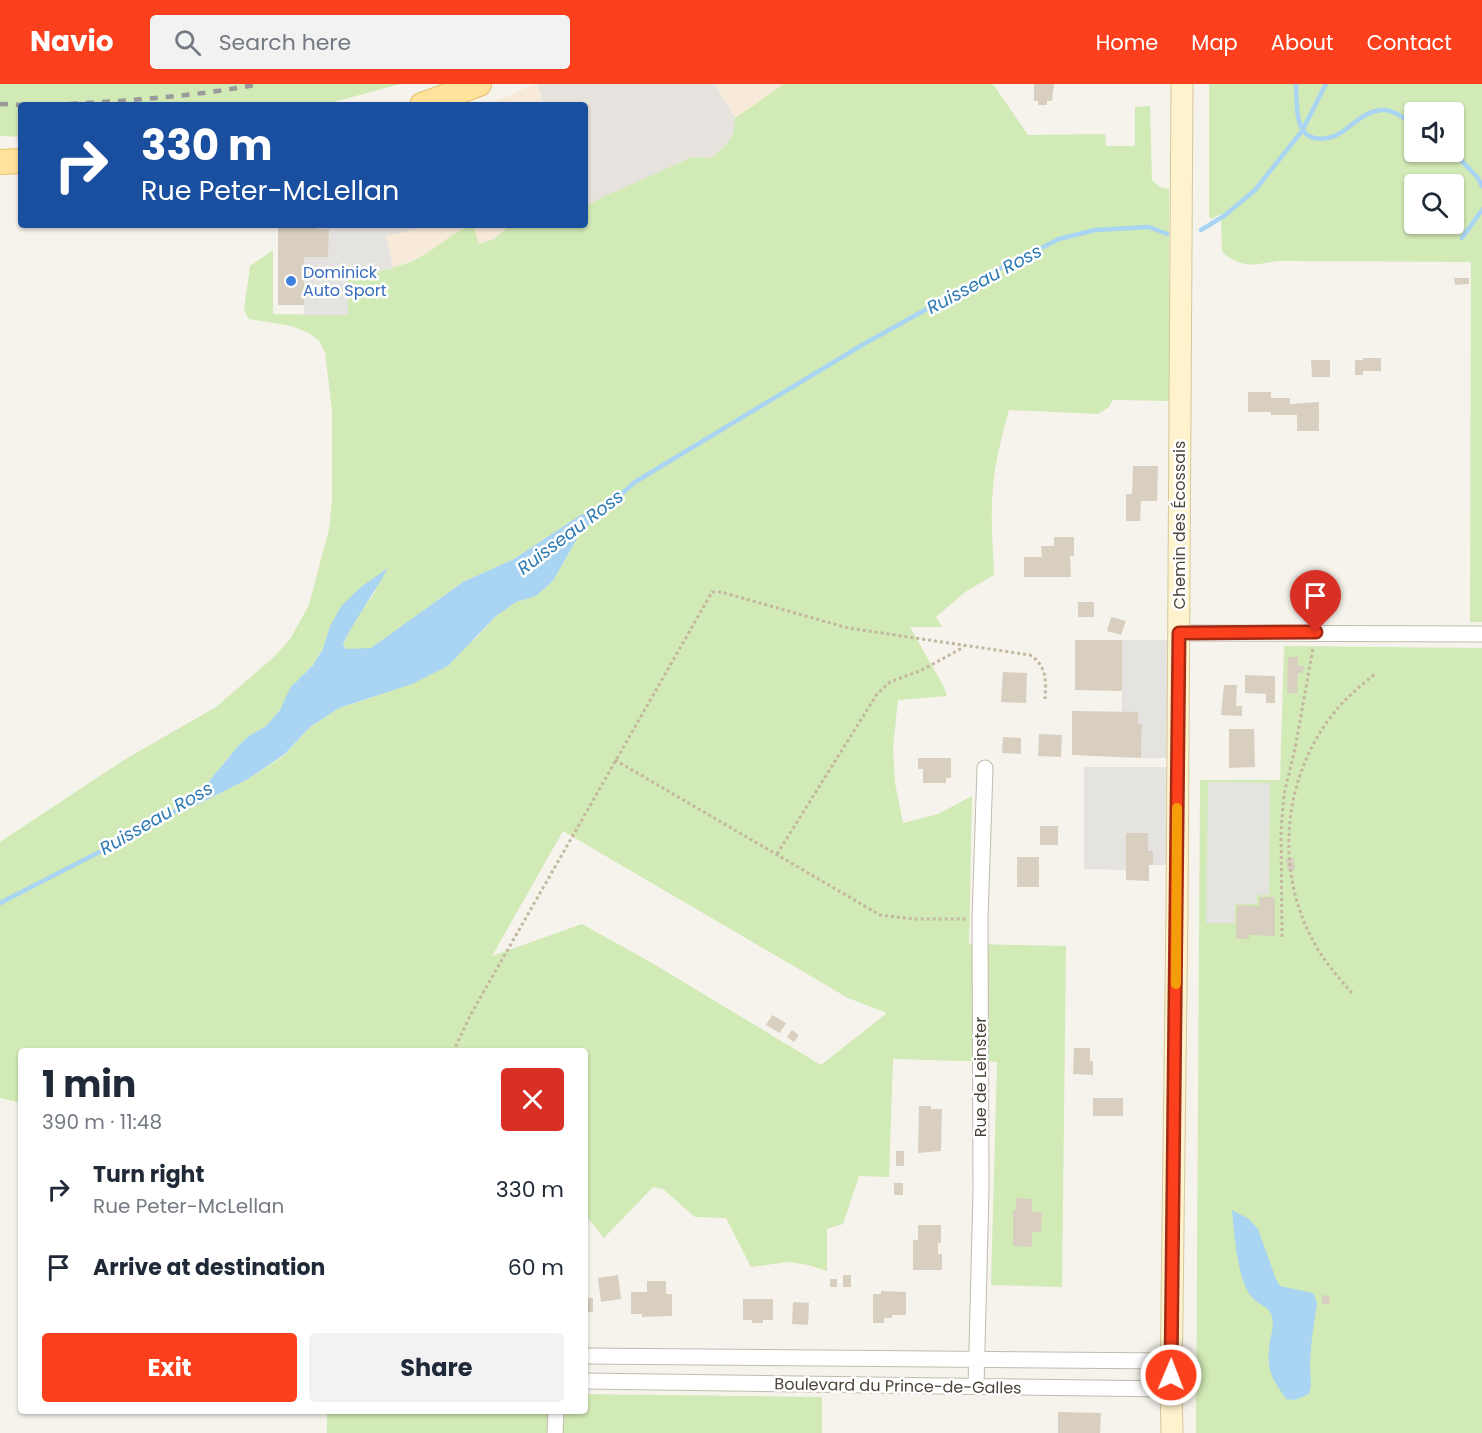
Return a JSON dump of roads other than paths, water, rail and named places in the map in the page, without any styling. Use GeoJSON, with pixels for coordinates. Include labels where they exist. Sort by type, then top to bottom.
{"type":"FeatureCollection","features":[{"type":"Feature","properties":{"kind":"main road"},"geometry":{"type":"LineString","coordinates":[[430,102],[479,84]]}},
{"type":"Feature","properties":{"kind":"main road","name":"Chemin des Écossais"},"geometry":{"type":"LineString","coordinates":[[1172,1433],[1170,1389],[1179,633],[1182,84]]}},
{"type":"Feature","properties":{"kind":"main road"},"geometry":{"type":"LineString","coordinates":[[0,162],[18,161]]}},
{"type":"Feature","properties":{"kind":"street"},"geometry":{"type":"LineString","coordinates":[[1179,633],[1482,634]]}},
{"type":"Feature","properties":{"kind":"street","name":"Rue de Leinster"},"geometry":{"type":"LineString","coordinates":[[976,1387],[981,1190],[980,919],[985,768]]}},
{"type":"Feature","properties":{"kind":"street","name":"Boulevard du Prince-de-Galles"},"geometry":{"type":"LineString","coordinates":[[588,1356],[1171,1362]]}},
{"type":"Feature","properties":{"kind":"street"},"geometry":{"type":"LineString","coordinates":[[626,1357],[626,1382]]}},
{"type":"Feature","properties":{"kind":"street","name":"Boulevard du Prince-de-Galles"},"geometry":{"type":"LineString","coordinates":[[588,1381],[1170,1389]]}},
{"type":"Feature","properties":{"kind":"street"},"geometry":{"type":"LineString","coordinates":[[555,1433],[556,1414]]}},
{"type":"Feature","properties":{"kind":"water"},"geometry":{"type":"Polygon","coordinates":[[[582,514],[600,514],[579,535],[553,581],[536,596],[516,602],[496,616],[448,666],[412,684],[339,708],[310,727],[285,754],[248,779],[187,810],[180,808],[187,799],[205,786],[239,745],[266,726],[280,710],[290,688],[313,665],[323,649],[330,626],[342,605],[361,587],[388,568],[348,634],[343,644],[346,649],[371,648],[463,582],[514,559],[582,514]]]}},
{"type":"Feature","properties":{"kind":"water"},"geometry":{"type":"Polygon","coordinates":[[[1232,1210],[1249,1219],[1258,1229],[1280,1286],[1313,1293],[1317,1303],[1312,1337],[1311,1386],[1309,1394],[1295,1400],[1286,1399],[1276,1384],[1269,1366],[1272,1317],[1269,1310],[1250,1295],[1242,1277],[1232,1210]]]}},
{"type":"Feature","properties":{"kind":"waterway"},"geometry":{"type":"LineString","coordinates":[[1296,84],[1300,123],[1303,130],[1314,138],[1333,137],[1371,112],[1385,110],[1404,118]]}},
{"type":"Feature","properties":{"kind":"waterway","name":"Ruisseau Ross"},"geometry":{"type":"LineString","coordinates":[[1201,230],[1224,216],[1255,190],[1302,131],[1326,84]]}},
{"type":"Feature","properties":{"kind":"waterway"},"geometry":{"type":"LineString","coordinates":[[1463,162],[1478,178],[1482,186]]}},
{"type":"Feature","properties":{"kind":"waterway"},"geometry":{"type":"LineString","coordinates":[[1462,238],[1482,210]]}},
{"type":"Feature","properties":{"kind":"waterway","name":"Ruisseau Ross"},"geometry":{"type":"LineString","coordinates":[[595,517],[635,482],[862,345],[997,270],[1059,239],[1095,230],[1149,227],[1167,234]]}},
{"type":"Feature","properties":{"kind":"waterway","name":"Ruisseau Ross"},"geometry":{"type":"LineString","coordinates":[[0,903],[186,805]]}},
{"type":"Feature","properties":{"kind":"railway"},"geometry":{"type":"LineString","coordinates":[[101,102],[183,95],[260,84]]}},
{"type":"Feature","properties":{"kind":"railway"},"geometry":{"type":"LineString","coordinates":[[0,104],[18,105]]}},
{"type":"Feature","properties":{"kind":"place","name":"Dominick Auto Sport"},"geometry":{"type":"Point","coordinates":[291,281]}}]}
